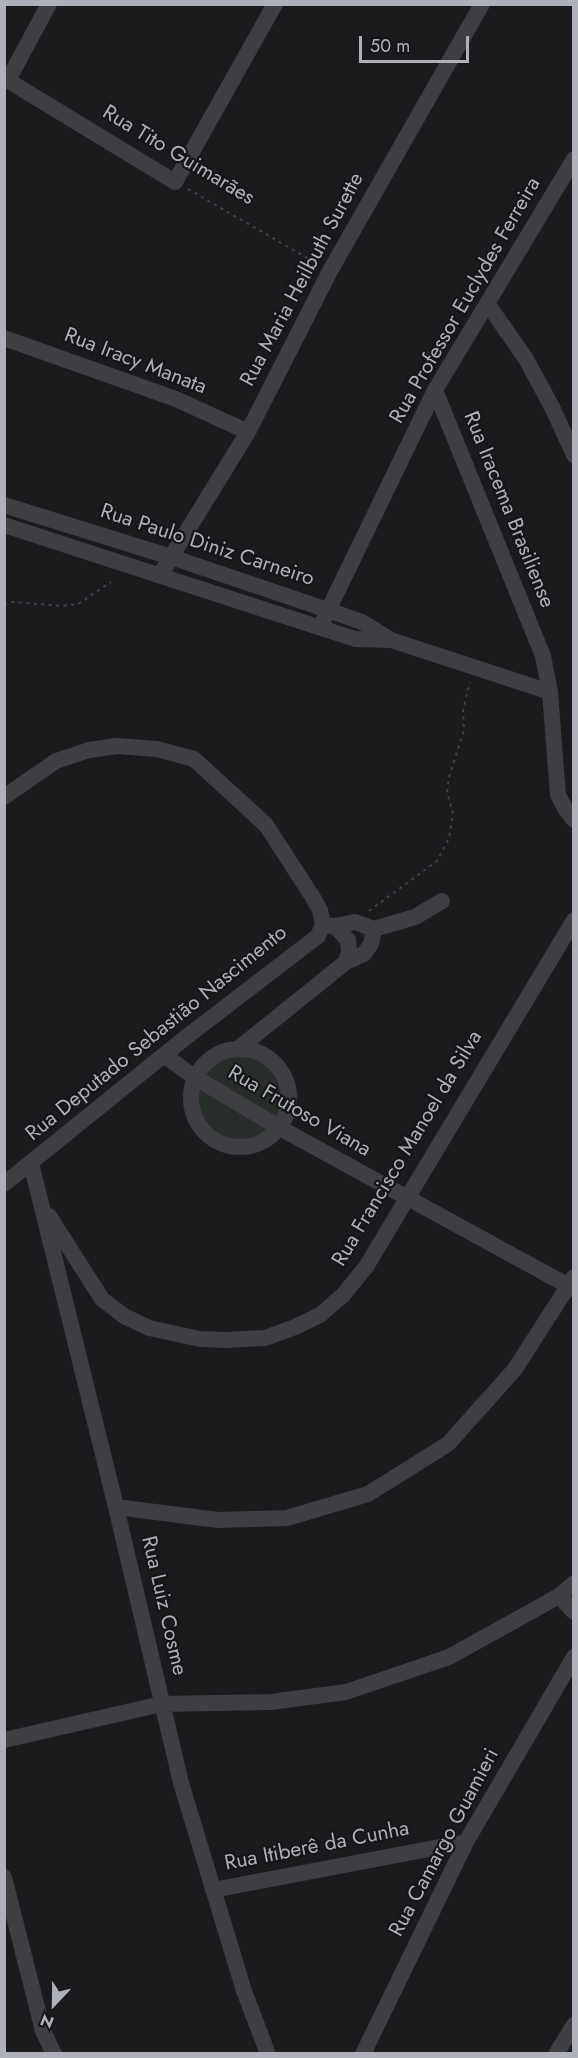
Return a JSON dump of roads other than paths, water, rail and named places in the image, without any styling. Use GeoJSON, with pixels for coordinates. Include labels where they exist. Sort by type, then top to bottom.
{"type":"FeatureCollection","features":[{"type":"Feature","properties":{"kind":"street"},"geometry":{"type":"LineString","coordinates":[[6,79],[49,4]]}},
{"type":"Feature","properties":{"kind":"street","name":"Rua Tito Guimarães"},"geometry":{"type":"LineString","coordinates":[[6,79],[175,182],[275,4]]}},
{"type":"Feature","properties":{"kind":"street","name":"Rua Maria Heilbuth Surette"},"geometry":{"type":"LineString","coordinates":[[160,575],[248,432],[330,271],[482,4]]}},
{"type":"Feature","properties":{"kind":"street","name":"Rua Professor Euclydes Ferreira"},"geometry":{"type":"LineString","coordinates":[[320,627],[435,390],[573,159]]}},
{"type":"Feature","properties":{"kind":"street"},"geometry":{"type":"LineString","coordinates":[[487,303],[526,359],[552,407],[573,455]]}},
{"type":"Feature","properties":{"kind":"street","name":"Rua Iracy Manata"},"geometry":{"type":"LineString","coordinates":[[4,338],[176,399],[248,432]]}},
{"type":"Feature","properties":{"kind":"street","name":"Rua Iracema Brasiliense"},"geometry":{"type":"LineString","coordinates":[[435,390],[543,656],[550,692],[558,795],[573,820]]}},
{"type":"Feature","properties":{"kind":"street","name":"Rua Paulo Diniz Carneiro"},"geometry":{"type":"LineString","coordinates":[[4,505],[171,557],[328,610],[362,622],[391,640],[550,692]]}},
{"type":"Feature","properties":{"kind":"street","name":"Rua Paulo Diniz Carneiro"},"geometry":{"type":"LineString","coordinates":[[4,525],[355,639],[391,640]]}},
{"type":"Feature","properties":{"kind":"street"},"geometry":{"type":"LineString","coordinates":[[4,797],[56,761],[89,750],[117,746],[157,749],[194,759],[266,825],[329,925],[348,940],[349,952],[346,962]]}},
{"type":"Feature","properties":{"kind":"street"},"geometry":{"type":"LineString","coordinates":[[329,925],[355,922],[374,929],[415,917],[442,901]]}},
{"type":"Feature","properties":{"kind":"street","name":"Rua Francisco Manoel da Silva"},"geometry":{"type":"LineString","coordinates":[[42,1205],[102,1299],[124,1316],[149,1328],[171,1335],[226,1341],[265,1338],[295,1328],[320,1315],[343,1295],[366,1267],[573,920]]}},
{"type":"Feature","properties":{"kind":"street","name":"Rua Deputado Sebastião Nascimento"},"geometry":{"type":"LineString","coordinates":[[4,1184],[329,925]]}},
{"type":"Feature","properties":{"kind":"street"},"geometry":{"type":"LineString","coordinates":[[239,1048],[262,1053],[280,1067],[290,1088],[289,1111],[280,1128],[259,1144],[237,1147],[216,1141],[200,1126],[194,1116],[190,1095],[198,1068],[220,1053],[239,1048],[346,962],[364,954],[370,944],[374,929]]}},
{"type":"Feature","properties":{"kind":"street","name":"Rua Frutoso Viana"},"geometry":{"type":"LineString","coordinates":[[164,1055],[194,1077],[280,1128],[406,1198],[572,1284]]}},
{"type":"Feature","properties":{"kind":"street","name":"Rua Luiz Cosme"},"geometry":{"type":"LineString","coordinates":[[31,1163],[182,1783],[244,1991],[268,2054]]}},
{"type":"Feature","properties":{"kind":"street"},"geometry":{"type":"LineString","coordinates":[[116,1507],[218,1520],[287,1518],[368,1494],[448,1444],[515,1369],[572,1284]]}},
{"type":"Feature","properties":{"kind":"street"},"geometry":{"type":"LineString","coordinates":[[4,1740],[162,1704],[271,1702],[346,1692],[449,1657],[559,1596],[573,1583]]}},
{"type":"Feature","properties":{"kind":"street"},"geometry":{"type":"LineString","coordinates":[[559,1596],[573,1611]]}},
{"type":"Feature","properties":{"kind":"street","name":"Rua Camargo Guamieri"},"geometry":{"type":"LineString","coordinates":[[363,2054],[465,1842],[573,1657]]}},
{"type":"Feature","properties":{"kind":"street","name":"Rua Itiberê da Cunha"},"geometry":{"type":"LineString","coordinates":[[213,1890],[465,1842]]}},
{"type":"Feature","properties":{"kind":"street"},"geometry":{"type":"LineString","coordinates":[[4,1876],[43,2031],[54,2054]]}},
{"type":"Feature","properties":{"kind":"street"},"geometry":{"type":"LineString","coordinates":[[556,2054],[573,2025]]}}]}
